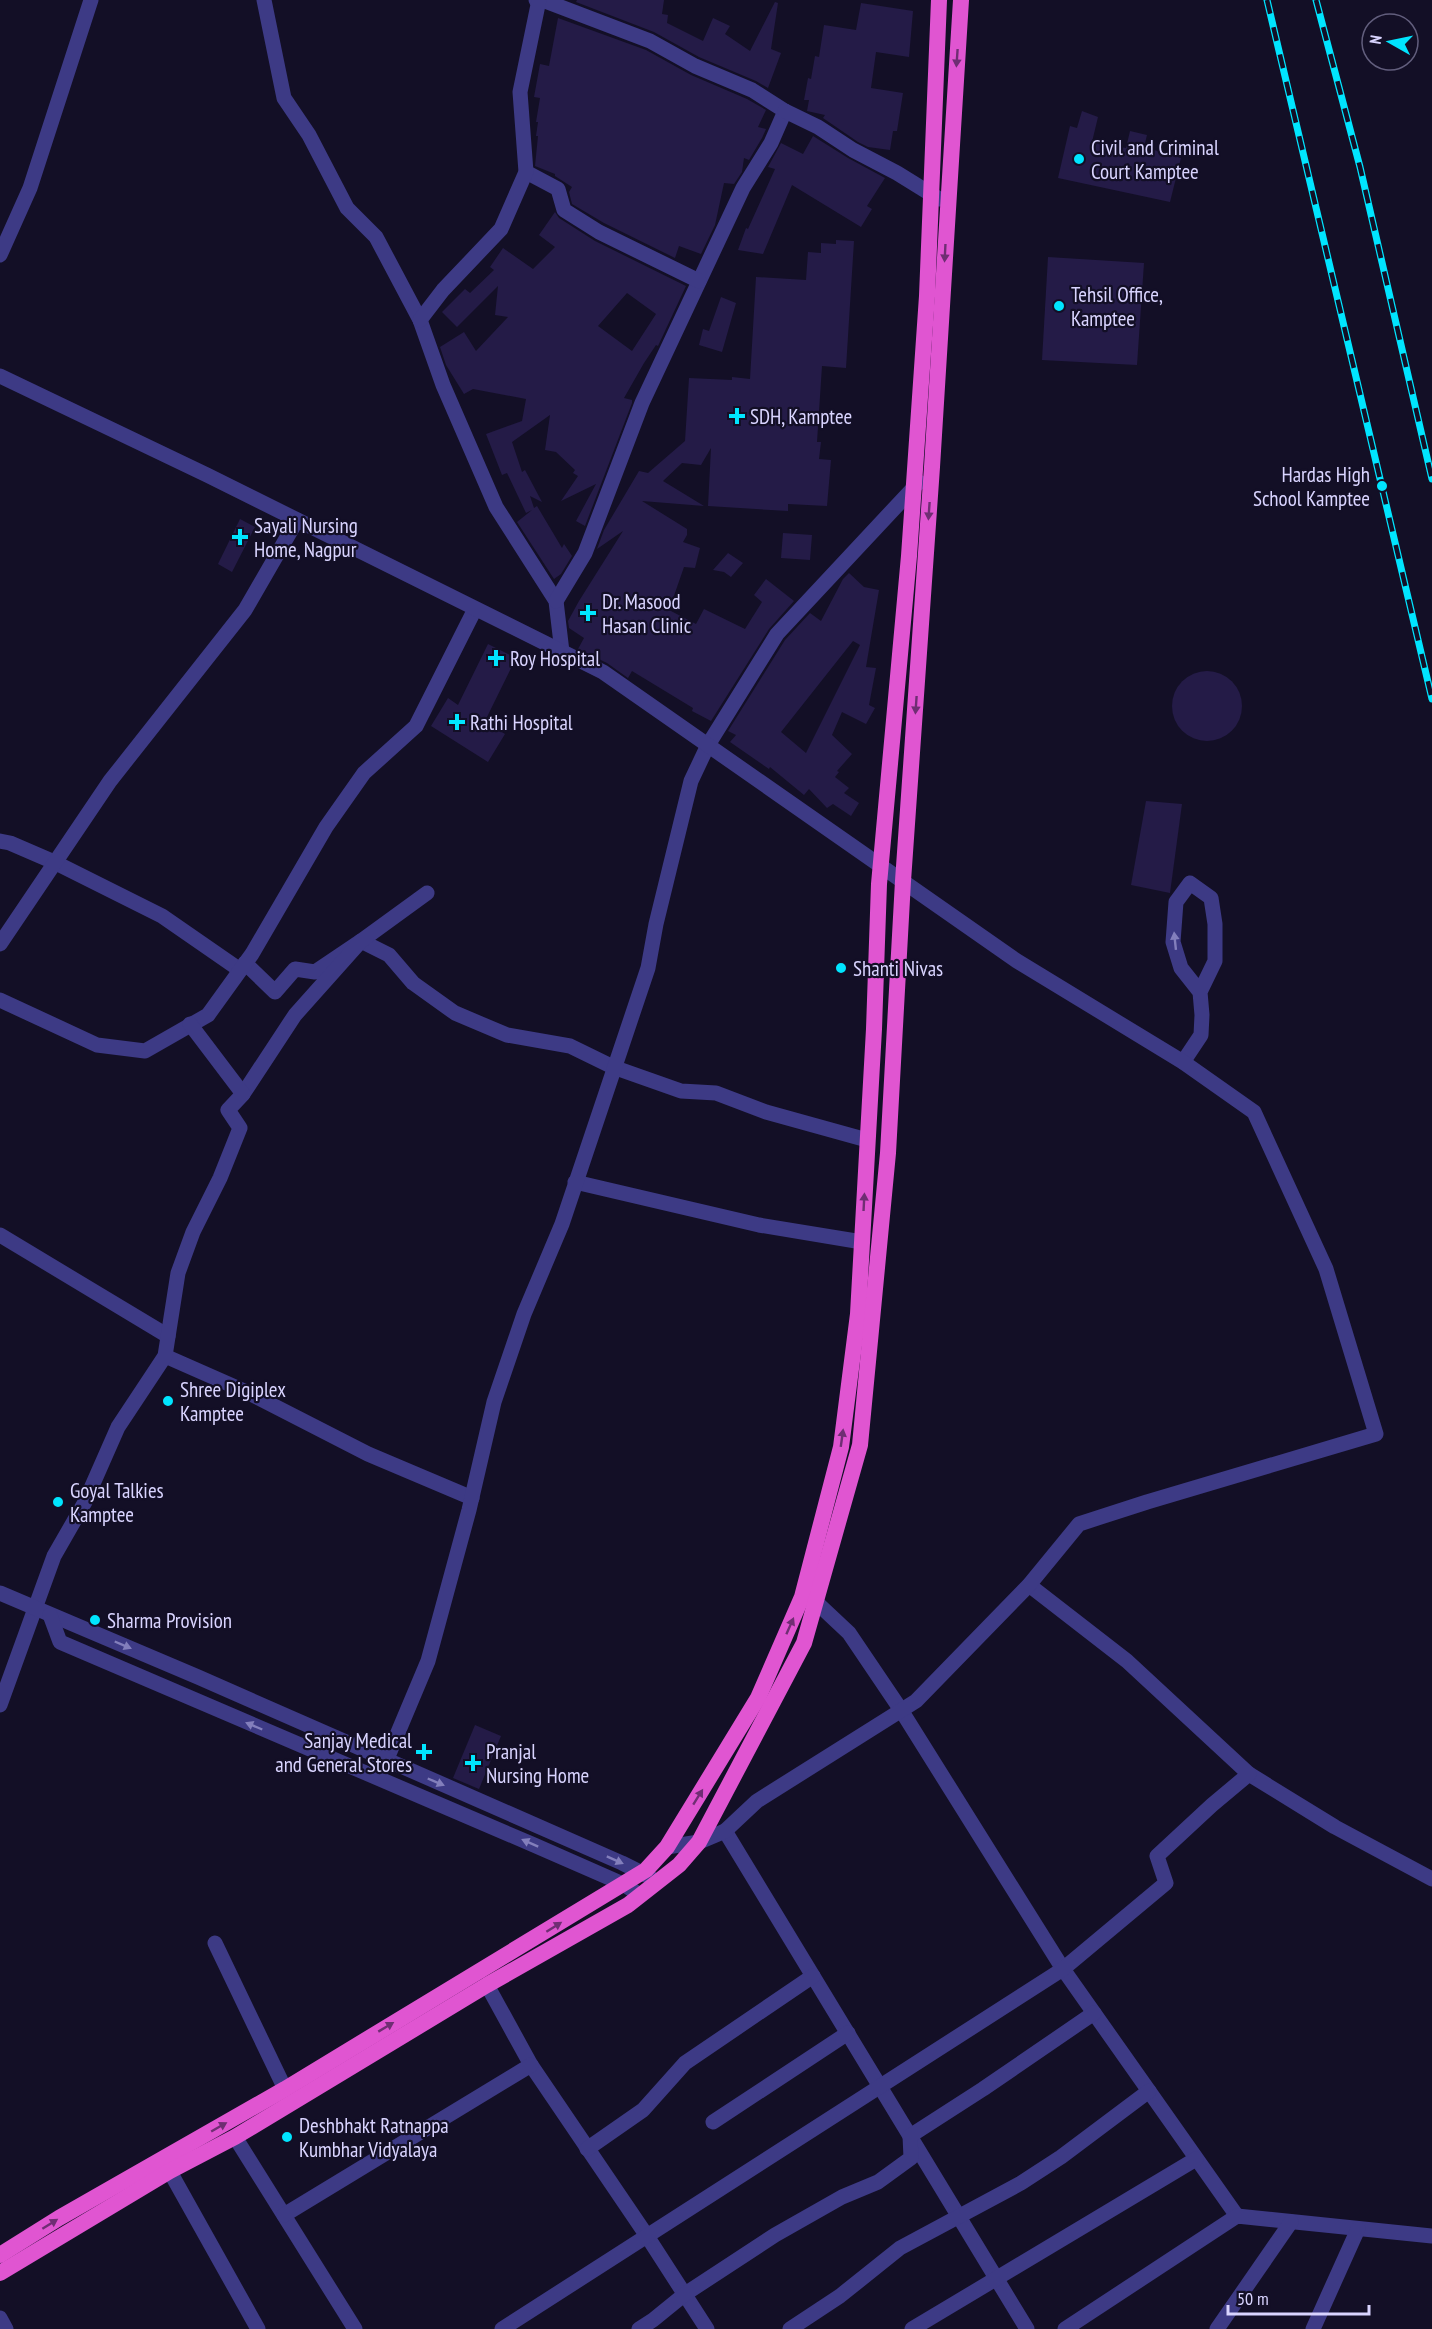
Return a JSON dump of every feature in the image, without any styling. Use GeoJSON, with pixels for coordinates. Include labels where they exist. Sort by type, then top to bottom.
{"type":"FeatureCollection","features":[{"type":"Feature","properties":{"kind":"highway"},"geometry":{"type":"LineString","coordinates":[[0,2255],[167,2165],[236,2137],[487,1985],[628,1905],[679,1864],[699,1842],[804,1643],[809,1600],[841,1447],[858,1314],[880,866],[901,657],[913,489],[932,195],[939,0]]}},
{"type":"Feature","properties":{"kind":"highway"},"geometry":{"type":"LineString","coordinates":[[0,2273],[285,2089],[642,1873],[667,1847],[758,1698],[809,1600],[860,1445],[886,1169],[961,0]]}},
{"type":"Feature","properties":{"kind":"highway"},"geometry":{"type":"LineString","coordinates":[[870,1090],[891,1089]]}},
{"type":"Feature","properties":{"kind":"highway"},"geometry":{"type":"LineString","coordinates":[[866,1170],[886,1169]]}},
{"type":"Feature","properties":{"kind":"street"},"geometry":{"type":"LineString","coordinates":[[0,255],[30,188],[91,0]]}},
{"type":"Feature","properties":{"kind":"street"},"geometry":{"type":"LineString","coordinates":[[264,0],[284,98],[309,135],[347,208],[376,237],[420,320],[443,385],[496,507],[556,601],[562,652]]}},
{"type":"Feature","properties":{"kind":"street"},"geometry":{"type":"LineString","coordinates":[[420,320],[443,290],[501,229],[526,172],[520,92],[538,0],[650,41],[695,66],[752,90],[785,111],[819,127],[853,150],[897,172],[948,204]]}},
{"type":"Feature","properties":{"kind":"street"},"geometry":{"type":"LineString","coordinates":[[556,601],[585,553],[642,403],[743,188],[771,143],[785,111]]}},
{"type":"Feature","properties":{"kind":"street"},"geometry":{"type":"LineString","coordinates":[[526,172],[558,189],[564,210],[599,232],[699,281]]}},
{"type":"Feature","properties":{"kind":"street"},"geometry":{"type":"LineString","coordinates":[[0,376],[603,672],[1017,961],[1183,1062],[1254,1112],[1326,1269],[1377,1434],[1079,1524],[1029,1585],[916,1701],[757,1801],[725,1831],[699,1842],[667,1847]]}},
{"type":"Feature","properties":{"kind":"street"},"geometry":{"type":"LineString","coordinates":[[386,1761],[428,1661],[472,1498],[494,1402],[524,1314],[562,1224],[648,968],[656,924],[691,781],[708,745],[777,634],[932,467]]}},
{"type":"Feature","properties":{"kind":"street"},"geometry":{"type":"LineString","coordinates":[[0,944],[110,781],[245,610],[297,520]]}},
{"type":"Feature","properties":{"kind":"street"},"geometry":{"type":"LineString","coordinates":[[0,1000],[97,1045],[145,1051],[208,1015],[243,967],[287,897],[326,827],[364,772],[416,726],[475,609]]}},
{"type":"Feature","properties":{"kind":"street"},"geometry":{"type":"LineString","coordinates":[[0,841],[54,862],[162,916],[243,967],[275,992],[295,969],[315,972],[427,893]]}},
{"type":"Feature","properties":{"kind":"street"},"geometry":{"type":"LineString","coordinates":[[1183,1062],[1200,1035],[1202,1015],[1200,992],[1215,961],[1215,924],[1210,898],[1190,883],[1176,902],[1173,942],[1181,968],[1200,992]]}},
{"type":"Feature","properties":{"kind":"street"},"geometry":{"type":"LineString","coordinates":[[361,941],[389,956],[413,984],[455,1013],[507,1035],[570,1046],[613,1067],[681,1091],[716,1093],[766,1112],[867,1140]]}},
{"type":"Feature","properties":{"kind":"street"},"geometry":{"type":"LineString","coordinates":[[0,1706],[43,1611],[54,1556],[85,1502],[118,1427],[165,1356],[178,1273],[193,1233],[220,1178],[240,1128],[228,1110],[243,1094],[295,1015],[361,941]]}},
{"type":"Feature","properties":{"kind":"street"},"geometry":{"type":"LineString","coordinates":[[190,1024],[243,1094]]}},
{"type":"Feature","properties":{"kind":"street"},"geometry":{"type":"LineString","coordinates":[[575,1182],[759,1225],[862,1242]]}},
{"type":"Feature","properties":{"kind":"street"},"geometry":{"type":"LineString","coordinates":[[0,1235],[168,1336]]}},
{"type":"Feature","properties":{"kind":"street"},"geometry":{"type":"LineString","coordinates":[[165,1356],[249,1393],[368,1454],[472,1498]]}},
{"type":"Feature","properties":{"kind":"street"},"geometry":{"type":"LineString","coordinates":[[1029,1585],[1127,1661],[1249,1774],[1335,1827],[1432,1879]]}},
{"type":"Feature","properties":{"kind":"street"},"geometry":{"type":"LineString","coordinates":[[0,1593],[198,1677],[622,1863],[658,1881]]}},
{"type":"Feature","properties":{"kind":"street"},"geometry":{"type":"LineString","coordinates":[[809,1600],[849,1633],[901,1710],[1063,1969],[1237,2216]]}},
{"type":"Feature","properties":{"kind":"street"},"geometry":{"type":"LineString","coordinates":[[43,1611],[60,1642],[623,1884],[640,1895]]}},
{"type":"Feature","properties":{"kind":"street"},"geometry":{"type":"LineString","coordinates":[[502,2329],[1063,1969],[1166,1883],[1157,1856],[1249,1774]]}},
{"type":"Feature","properties":{"kind":"street"},"geometry":{"type":"LineString","coordinates":[[725,1831],[1027,2329]]}},
{"type":"Feature","properties":{"kind":"street"},"geometry":{"type":"LineString","coordinates":[[215,1943],[285,2089]]}},
{"type":"Feature","properties":{"kind":"street"},"geometry":{"type":"LineString","coordinates":[[587,2149],[644,2110],[685,2063],[813,1976]]}},
{"type":"Feature","properties":{"kind":"street"},"geometry":{"type":"LineString","coordinates":[[487,1985],[531,2065],[707,2329]]}},
{"type":"Feature","properties":{"kind":"street"},"geometry":{"type":"LineString","coordinates":[[910,2136],[1094,2013]]}},
{"type":"Feature","properties":{"kind":"street"},"geometry":{"type":"LineString","coordinates":[[713,2122],[848,2033]]}},
{"type":"Feature","properties":{"kind":"street"},"geometry":{"type":"LineString","coordinates":[[284,2215],[531,2065]]}},
{"type":"Feature","properties":{"kind":"street"},"geometry":{"type":"LineString","coordinates":[[790,2329],[840,2296],[900,2248],[1021,2183],[1061,2157],[1149,2091]]}},
{"type":"Feature","properties":{"kind":"street"},"geometry":{"type":"LineString","coordinates":[[639,2329],[685,2294],[774,2235],[842,2197],[878,2182],[911,2158],[910,2136]]}},
{"type":"Feature","properties":{"kind":"street"},"geometry":{"type":"LineString","coordinates":[[236,2137],[355,2329]]}},
{"type":"Feature","properties":{"kind":"street"},"geometry":{"type":"LineString","coordinates":[[912,2329],[1197,2159]]}},
{"type":"Feature","properties":{"kind":"street"},"geometry":{"type":"LineString","coordinates":[[167,2165],[258,2329]]}},
{"type":"Feature","properties":{"kind":"street"},"geometry":{"type":"LineString","coordinates":[[1065,2329],[1237,2216],[1432,2236]]}},
{"type":"Feature","properties":{"kind":"street"},"geometry":{"type":"LineString","coordinates":[[1217,2329],[1291,2222]]}},
{"type":"Feature","properties":{"kind":"street"},"geometry":{"type":"LineString","coordinates":[[1313,2329],[1358,2229]]}},
{"type":"Feature","properties":{"kind":"street"},"geometry":{"type":"LineString","coordinates":[[0,2318],[6,2329]]}},
{"type":"Feature","properties":{"kind":"building"},"geometry":{"type":"Polygon","coordinates":[[[577,0],[664,0],[662,14],[668,15],[667,23],[703,41],[713,18],[730,26],[725,34],[750,51],[775,2],[778,3],[771,49],[781,53],[768,88],[699,57],[654,32],[576,2],[577,0]]]}},
{"type":"Feature","properties":{"kind":"building"},"geometry":{"type":"Polygon","coordinates":[[[861,3],[913,11],[909,57],[876,52],[871,88],[903,93],[897,131],[893,131],[890,150],[868,147],[858,142],[823,118],[825,115],[807,111],[809,100],[804,100],[815,56],[819,57],[824,25],[856,30],[861,3]]]}},
{"type":"Feature","properties":{"kind":"building"},"geometry":{"type":"Polygon","coordinates":[[[558,18],[646,50],[691,75],[747,99],[766,110],[758,127],[766,129],[762,138],[749,160],[744,158],[742,172],[734,184],[724,183],[715,225],[701,254],[679,246],[675,258],[604,223],[572,204],[569,192],[572,187],[555,174],[535,166],[538,136],[536,136],[538,122],[536,122],[540,98],[534,97],[540,64],[549,66],[558,18]]]}},
{"type":"Feature","properties":{"kind":"building"},"geometry":{"type":"Polygon","coordinates":[[[1082,111],[1098,117],[1092,142],[1126,148],[1130,131],[1147,135],[1144,147],[1181,158],[1170,202],[1058,178],[1070,126],[1077,128],[1082,111]]]}},
{"type":"Feature","properties":{"kind":"building"},"geometry":{"type":"Polygon","coordinates":[[[813,136],[885,178],[867,206],[872,209],[861,227],[792,185],[763,254],[738,250],[746,228],[748,229],[775,169],[768,167],[781,143],[803,154],[813,136]]]}},
{"type":"Feature","properties":{"kind":"building"},"geometry":{"type":"Polygon","coordinates":[[[555,212],[559,218],[595,241],[686,286],[658,346],[656,345],[644,363],[624,398],[632,400],[632,403],[585,526],[576,521],[596,484],[561,501],[578,476],[573,473],[575,470],[556,452],[545,450],[550,415],[512,442],[522,472],[525,470],[542,502],[530,496],[534,508],[537,506],[562,548],[564,544],[572,556],[561,574],[554,579],[517,522],[532,510],[526,513],[507,473],[502,475],[486,434],[522,421],[526,399],[473,389],[464,394],[446,365],[440,347],[464,332],[476,351],[508,317],[495,315],[498,286],[457,327],[442,312],[465,289],[470,293],[494,270],[490,267],[503,248],[533,269],[555,247],[539,235],[555,212]],[[627,293],[598,326],[632,351],[656,314],[627,293]]]}},
{"type":"Feature","properties":{"kind":"building"},"geometry":{"type":"Polygon","coordinates":[[[836,240],[854,241],[846,368],[822,366],[817,442],[821,442],[819,459],[831,460],[827,506],[788,504],[788,511],[708,506],[711,448],[701,465],[682,463],[663,481],[704,506],[642,501],[687,529],[683,542],[700,548],[695,568],[684,567],[669,610],[696,624],[704,609],[745,629],[762,602],[754,595],[766,579],[794,601],[769,629],[711,721],[632,671],[628,678],[607,663],[578,649],[584,638],[569,628],[568,621],[623,531],[597,549],[604,530],[639,471],[648,473],[685,441],[689,378],[750,379],[756,277],[806,280],[808,252],[821,253],[821,243],[836,244],[836,240]]]}},
{"type":"Feature","properties":{"kind":"building"},"geometry":{"type":"Polygon","coordinates":[[[1048,257],[1144,263],[1137,365],[1042,360],[1048,257]]]}},
{"type":"Feature","properties":{"kind":"building"},"geometry":{"type":"Polygon","coordinates":[[[721,297],[736,303],[722,352],[699,345],[703,329],[709,331],[721,297]]]}},
{"type":"Feature","properties":{"kind":"building"},"geometry":{"type":"Polygon","coordinates":[[[240,519],[255,527],[232,572],[218,564],[240,519]]]}},
{"type":"Feature","properties":{"kind":"building"},"geometry":{"type":"Polygon","coordinates":[[[783,533],[812,535],[810,560],[781,558],[783,533]]]}},
{"type":"Feature","properties":{"kind":"building"},"geometry":{"type":"Polygon","coordinates":[[[728,553],[743,563],[731,577],[724,572],[713,570],[728,553]]]}},
{"type":"Feature","properties":{"kind":"building"},"geometry":{"type":"Polygon","coordinates":[[[849,573],[864,587],[879,590],[866,667],[876,668],[869,705],[875,708],[866,724],[842,712],[832,735],[852,754],[837,771],[839,772],[835,777],[849,788],[844,793],[859,803],[851,816],[833,804],[827,808],[809,789],[804,795],[770,767],[769,769],[730,742],[736,735],[728,731],[785,640],[810,613],[821,621],[843,579],[849,573]],[[853,641],[781,732],[806,753],[860,645],[853,641]]]}},
{"type":"Feature","properties":{"kind":"building"},"geometry":{"type":"Polygon","coordinates":[[[488,644],[516,658],[485,721],[505,734],[488,762],[431,726],[448,698],[458,705],[488,644]]]}},
{"type":"Feature","properties":{"kind":"building"},"geometry":{"type":"Polygon","coordinates":[[[1207,671],[1220,674],[1232,681],[1239,693],[1242,706],[1239,719],[1232,731],[1220,738],[1207,741],[1194,738],[1182,731],[1175,719],[1172,706],[1175,693],[1182,681],[1194,674],[1207,671]]]}},
{"type":"Feature","properties":{"kind":"building"},"geometry":{"type":"Polygon","coordinates":[[[1146,801],[1182,804],[1170,893],[1131,885],[1146,801]]]}},
{"type":"Feature","properties":{"kind":"building"},"geometry":{"type":"Polygon","coordinates":[[[475,1725],[501,1736],[479,1789],[453,1778],[475,1725]]]}},
{"type":"Feature","properties":{"kind":"railway"},"geometry":{"type":"LineString","coordinates":[[1267,0],[1432,699]]}},
{"type":"Feature","properties":{"kind":"railway"},"geometry":{"type":"LineString","coordinates":[[1316,0],[1360,167],[1432,479]]}},
{"type":"Feature","properties":{"kind":"place","name":"Civil and Criminal Court Kamptee"},"geometry":{"type":"Point","coordinates":[1079,159]}},
{"type":"Feature","properties":{"kind":"place","name":"Tehsil Office, Kamptee"},"geometry":{"type":"Point","coordinates":[1059,306]}},
{"type":"Feature","properties":{"kind":"place","name":"SDH, Kamptee"},"geometry":{"type":"Point","coordinates":[737,416]}},
{"type":"Feature","properties":{"kind":"place","name":"Hardas High School Kamptee"},"geometry":{"type":"Point","coordinates":[1382,486]}},
{"type":"Feature","properties":{"kind":"place","name":"Sayali Nursing Home, Nagpur"},"geometry":{"type":"Point","coordinates":[240,537]}},
{"type":"Feature","properties":{"kind":"place","name":"Dr. Masood Hasan Clinic"},"geometry":{"type":"Point","coordinates":[588,613]}},
{"type":"Feature","properties":{"kind":"place","name":"Roy Hospital"},"geometry":{"type":"Point","coordinates":[496,658]}},
{"type":"Feature","properties":{"kind":"place","name":"Rathi Hospital"},"geometry":{"type":"Point","coordinates":[457,722]}},
{"type":"Feature","properties":{"kind":"place","name":"Shanti Nivas"},"geometry":{"type":"Point","coordinates":[841,968]}},
{"type":"Feature","properties":{"kind":"place","name":"Shree Digiplex Kamptee"},"geometry":{"type":"Point","coordinates":[168,1401]}},
{"type":"Feature","properties":{"kind":"place","name":"Goyal Talkies Kamptee"},"geometry":{"type":"Point","coordinates":[58,1502]}},
{"type":"Feature","properties":{"kind":"place","name":"Sharma Provision"},"geometry":{"type":"Point","coordinates":[95,1620]}},
{"type":"Feature","properties":{"kind":"place","name":"Sanjay Medical and General Stores"},"geometry":{"type":"Point","coordinates":[424,1752]}},
{"type":"Feature","properties":{"kind":"place","name":"Pranjal Nursing Home"},"geometry":{"type":"Point","coordinates":[473,1763]}},
{"type":"Feature","properties":{"kind":"place","name":"Deshbhakt Ratnappa Kumbhar Vidyalaya"},"geometry":{"type":"Point","coordinates":[287,2137]}}]}
